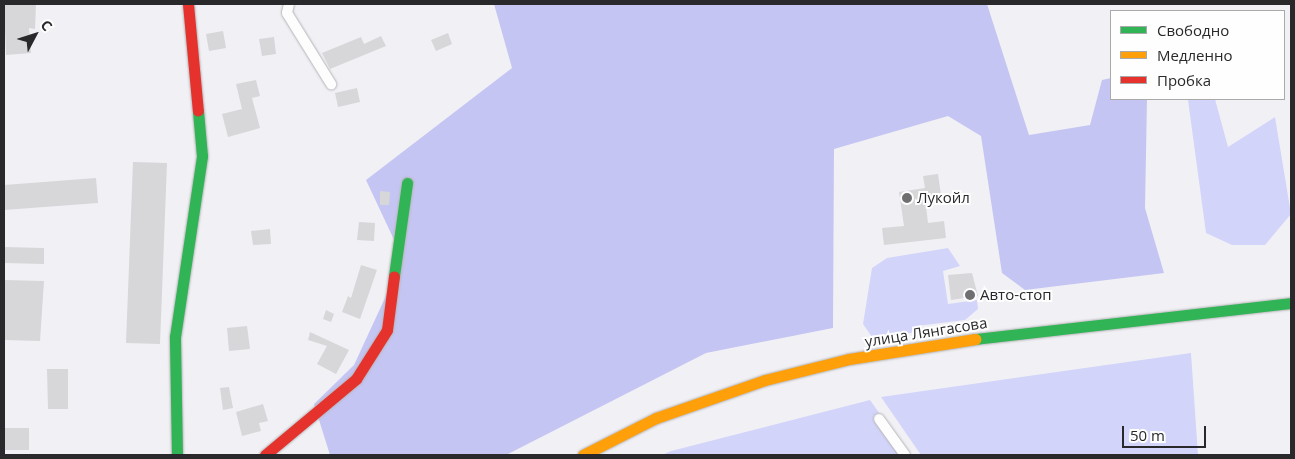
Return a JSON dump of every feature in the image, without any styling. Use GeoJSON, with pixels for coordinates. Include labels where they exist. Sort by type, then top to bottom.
{"type":"FeatureCollection","features":[{"type":"Feature","properties":{"kind":"street"},"geometry":{"type":"LineString","coordinates":[[177,455],[175,337],[202,156],[188,4]]}},
{"type":"Feature","properties":{"kind":"street"},"geometry":{"type":"LineString","coordinates":[[290,4],[286,13],[331,84]]}},
{"type":"Feature","properties":{"kind":"street"},"geometry":{"type":"LineString","coordinates":[[265,455],[356,379],[388,330],[407,183]]}},
{"type":"Feature","properties":{"kind":"street","name":"улица Лянгасова"},"geometry":{"type":"LineString","coordinates":[[582,455],[656,418],[765,380],[849,359],[1007,334],[1291,303]]}},
{"type":"Feature","properties":{"kind":"street"},"geometry":{"type":"LineString","coordinates":[[879,419],[905,455]]}},
{"type":"Feature","properties":{"kind":"shaded area"},"geometry":{"type":"Polygon","coordinates":[[[494,4],[987,4],[1029,135],[1090,125],[1102,80],[1110,78],[1110,100],[1147,100],[1145,208],[1164,273],[1025,290],[1002,273],[981,136],[948,116],[834,149],[833,328],[706,353],[506,455],[330,455],[314,404],[354,365],[403,259],[366,180],[512,68],[494,4]]]}},
{"type":"Feature","properties":{"kind":"shaded area"},"geometry":{"type":"Polygon","coordinates":[[[1188,100],[1215,100],[1228,147],[1275,117],[1291,214],[1265,245],[1232,245],[1206,233],[1188,100]]]}},
{"type":"Feature","properties":{"kind":"shaded area"},"geometry":{"type":"Polygon","coordinates":[[[948,248],[960,266],[943,271],[948,304],[977,300],[978,309],[965,320],[917,326],[911,333],[872,337],[863,324],[872,268],[887,258],[948,248]]]}},
{"type":"Feature","properties":{"kind":"shaded area"},"geometry":{"type":"Polygon","coordinates":[[[1191,353],[1198,455],[921,455],[881,397],[1191,353]]]}},
{"type":"Feature","properties":{"kind":"shaded area"},"geometry":{"type":"Polygon","coordinates":[[[870,400],[909,455],[662,455],[671,451],[870,400]]]}},
{"type":"Feature","properties":{"kind":"building"},"geometry":{"type":"Polygon","coordinates":[[[4,4],[36,4],[35,29],[29,28],[31,53],[6,55],[4,4]]]}},
{"type":"Feature","properties":{"kind":"building"},"geometry":{"type":"Polygon","coordinates":[[[223,31],[226,48],[209,51],[206,34],[223,31]]]}},
{"type":"Feature","properties":{"kind":"building"},"geometry":{"type":"Polygon","coordinates":[[[448,33],[452,44],[436,51],[431,40],[448,33]]]}},
{"type":"Feature","properties":{"kind":"building"},"geometry":{"type":"Polygon","coordinates":[[[381,36],[386,46],[330,69],[322,53],[361,37],[364,44],[381,36]]]}},
{"type":"Feature","properties":{"kind":"building"},"geometry":{"type":"Polygon","coordinates":[[[274,37],[276,54],[262,56],[259,39],[274,37]]]}},
{"type":"Feature","properties":{"kind":"building"},"geometry":{"type":"Polygon","coordinates":[[[256,80],[260,96],[252,98],[260,128],[228,137],[222,114],[242,109],[236,84],[256,80]]]}},
{"type":"Feature","properties":{"kind":"building"},"geometry":{"type":"Polygon","coordinates":[[[357,88],[360,102],[338,107],[335,93],[357,88]]]}},
{"type":"Feature","properties":{"kind":"building"},"geometry":{"type":"Polygon","coordinates":[[[133,162],[167,163],[160,344],[126,343],[133,162]]]}},
{"type":"Feature","properties":{"kind":"building"},"geometry":{"type":"Polygon","coordinates":[[[938,174],[941,195],[925,197],[928,223],[944,221],[946,238],[884,245],[882,228],[904,226],[899,192],[925,188],[923,176],[938,174]]]}},
{"type":"Feature","properties":{"kind":"building"},"geometry":{"type":"Polygon","coordinates":[[[96,178],[98,203],[4,210],[4,185],[96,178]]]}},
{"type":"Feature","properties":{"kind":"building"},"geometry":{"type":"Polygon","coordinates":[[[380,191],[390,192],[389,205],[380,205],[380,191]]]}},
{"type":"Feature","properties":{"kind":"building"},"geometry":{"type":"Polygon","coordinates":[[[359,222],[375,223],[374,241],[357,240],[359,222]]]}},
{"type":"Feature","properties":{"kind":"building"},"geometry":{"type":"Polygon","coordinates":[[[270,229],[271,244],[253,245],[251,231],[270,229]]]}},
{"type":"Feature","properties":{"kind":"building"},"geometry":{"type":"Polygon","coordinates":[[[4,247],[44,248],[44,264],[4,263],[4,247]]]}},
{"type":"Feature","properties":{"kind":"building"},"geometry":{"type":"Polygon","coordinates":[[[361,265],[377,270],[360,319],[342,312],[348,296],[351,298],[361,265]]]}},
{"type":"Feature","properties":{"kind":"building"},"geometry":{"type":"Polygon","coordinates":[[[972,273],[978,296],[951,300],[948,275],[972,273]]]}},
{"type":"Feature","properties":{"kind":"building"},"geometry":{"type":"Polygon","coordinates":[[[4,280],[44,281],[40,341],[4,340],[4,280]]]}},
{"type":"Feature","properties":{"kind":"building"},"geometry":{"type":"Polygon","coordinates":[[[326,310],[334,314],[331,322],[323,319],[326,310]]]}},
{"type":"Feature","properties":{"kind":"building"},"geometry":{"type":"Polygon","coordinates":[[[247,326],[250,349],[229,351],[227,328],[247,326]]]}},
{"type":"Feature","properties":{"kind":"building"},"geometry":{"type":"Polygon","coordinates":[[[310,332],[349,350],[336,374],[317,364],[327,346],[308,340],[310,332]]]}},
{"type":"Feature","properties":{"kind":"building"},"geometry":{"type":"Polygon","coordinates":[[[47,369],[68,369],[68,409],[48,409],[47,369]]]}},
{"type":"Feature","properties":{"kind":"building"},"geometry":{"type":"Polygon","coordinates":[[[229,387],[233,408],[223,410],[220,388],[229,387]]]}},
{"type":"Feature","properties":{"kind":"building"},"geometry":{"type":"Polygon","coordinates":[[[263,404],[268,421],[259,423],[261,431],[242,436],[236,412],[263,404]]]}},
{"type":"Feature","properties":{"kind":"building"},"geometry":{"type":"Polygon","coordinates":[[[4,428],[29,428],[29,450],[4,450],[4,428]]]}},
{"type":"Feature","properties":{"kind":"traffic: fast"},"geometry":{"type":"LineString","coordinates":[[177,455],[175,337],[202,156],[198,111]]}},
{"type":"Feature","properties":{"kind":"traffic: fast"},"geometry":{"type":"LineString","coordinates":[[394,276],[407,183]]}},
{"type":"Feature","properties":{"kind":"traffic: fast"},"geometry":{"type":"LineString","coordinates":[[975,339],[1291,303]]}},
{"type":"Feature","properties":{"kind":"traffic: slow"},"geometry":{"type":"LineString","coordinates":[[583,455],[656,418],[765,380],[849,359],[975,339]]}},
{"type":"Feature","properties":{"kind":"traffic: jam"},"geometry":{"type":"LineString","coordinates":[[188,4],[198,111]]}},
{"type":"Feature","properties":{"kind":"traffic: jam"},"geometry":{"type":"LineString","coordinates":[[265,455],[356,379],[387,330],[394,276]]}},
{"type":"Feature","properties":{"kind":"place","name":"Лукойл"},"geometry":{"type":"Point","coordinates":[907,198]}},
{"type":"Feature","properties":{"kind":"place","name":"Авто-стоп"},"geometry":{"type":"Point","coordinates":[970,295]}}]}
